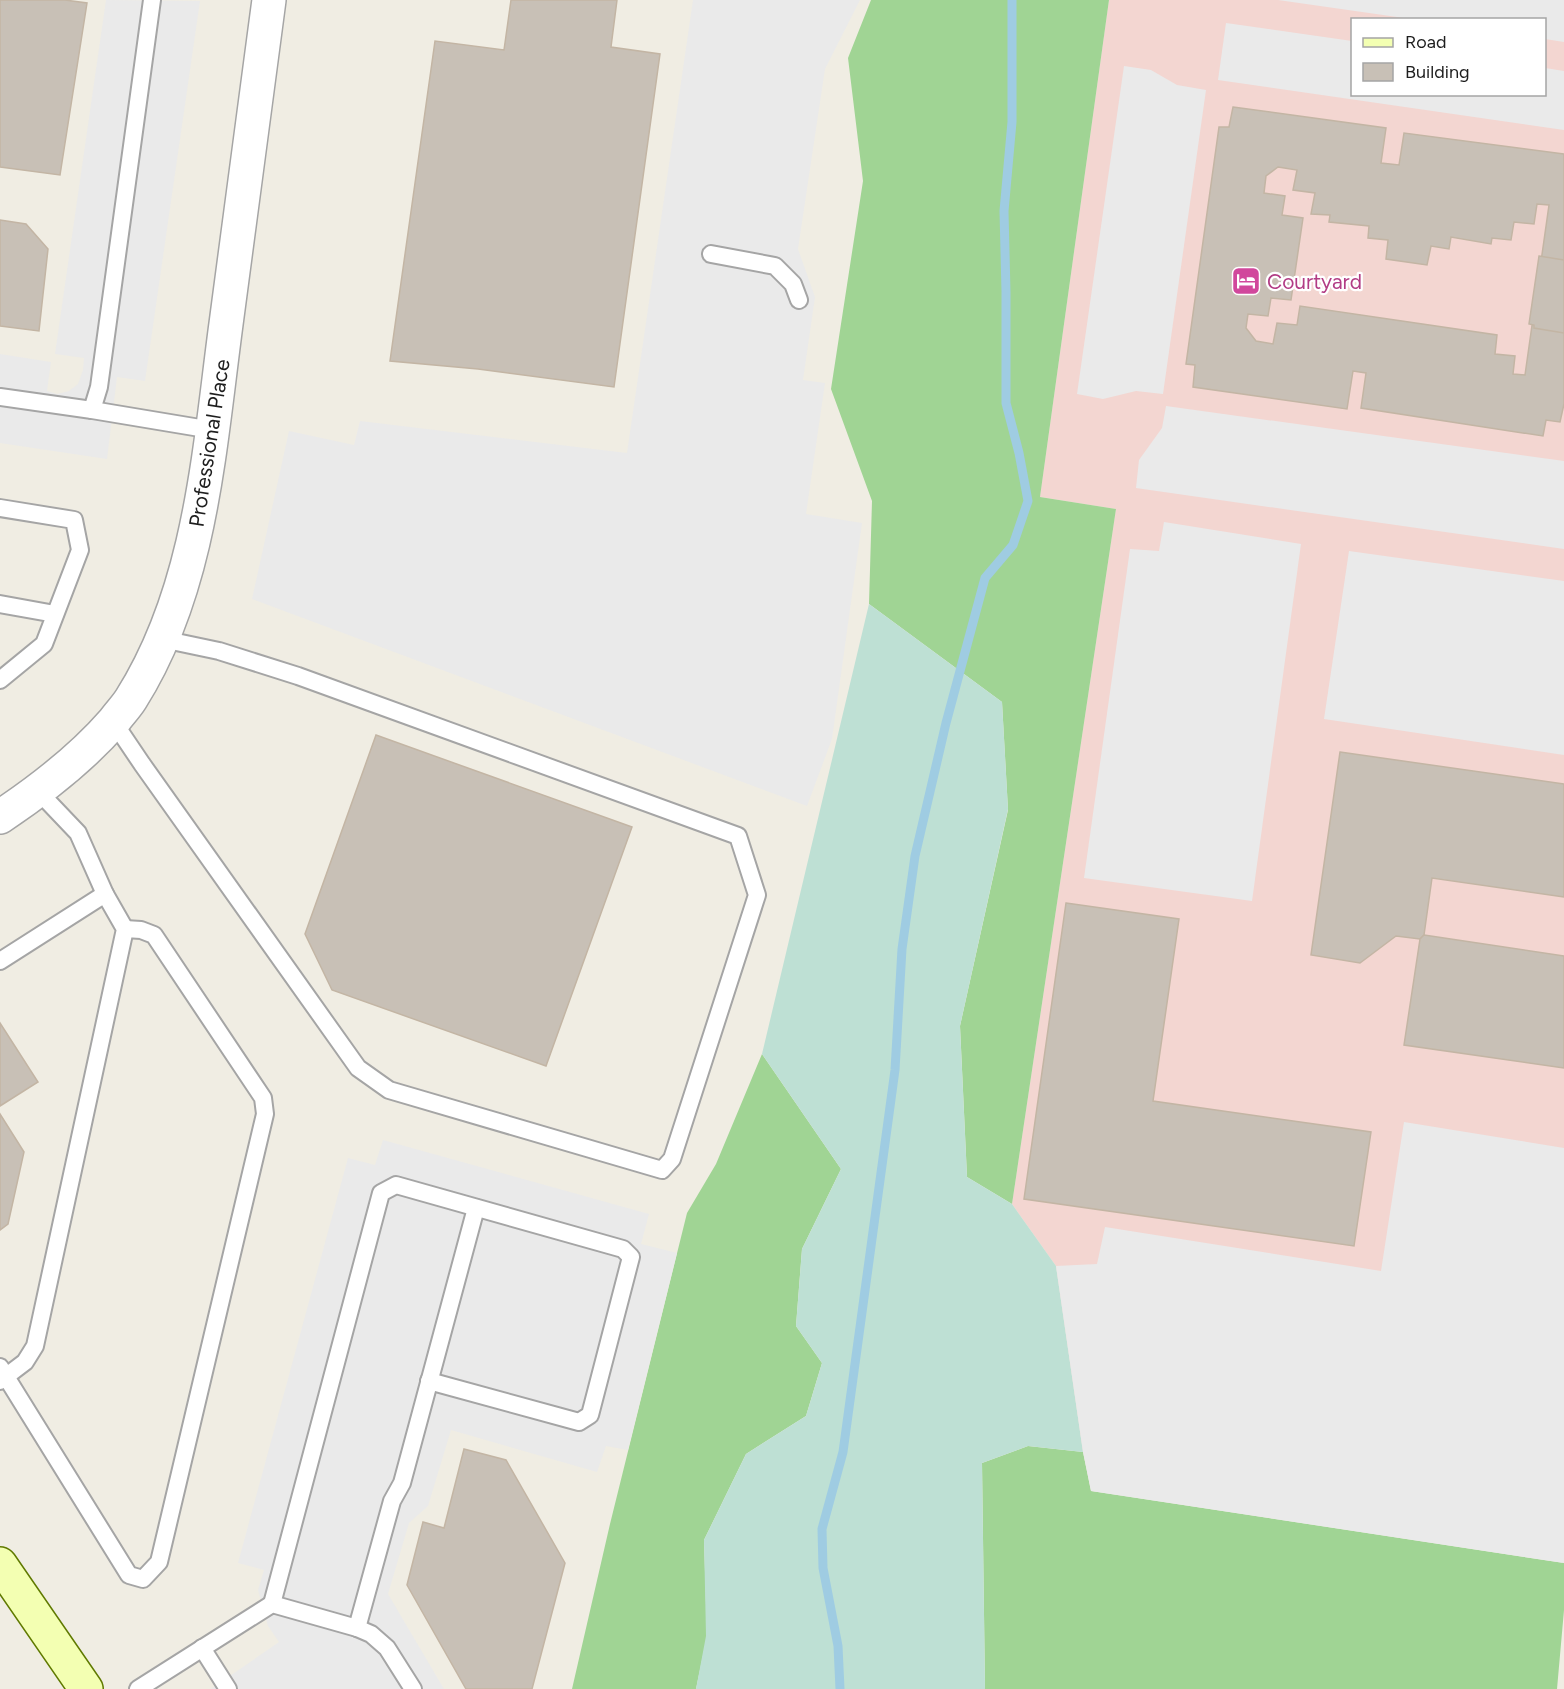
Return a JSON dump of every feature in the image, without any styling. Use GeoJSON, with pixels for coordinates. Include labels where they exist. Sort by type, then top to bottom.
{"type":"FeatureCollection","features":[{"type":"Feature","properties":{"kind":"main road"},"geometry":{"type":"LineString","coordinates":[[0,1564],[86,1689]]}},
{"type":"Feature","properties":{"kind":"street","name":"Professional Place"},"geometry":{"type":"LineString","coordinates":[[0,817],[65,770],[113,721],[130,700],[170,623],[197,525],[212,430],[269,0]]}},
{"type":"Feature","properties":{"kind":"lane"},"geometry":{"type":"LineString","coordinates":[[92,410],[100,378],[152,0]]}},
{"type":"Feature","properties":{"kind":"lane"},"geometry":{"type":"LineString","coordinates":[[711,254],[775,266],[793,284],[799,300]]}},
{"type":"Feature","properties":{"kind":"lane"},"geometry":{"type":"LineString","coordinates":[[0,397],[212,430]]}},
{"type":"Feature","properties":{"kind":"lane"},"geometry":{"type":"LineString","coordinates":[[0,508],[74,520],[80,550],[44,644],[0,680]]}},
{"type":"Feature","properties":{"kind":"lane"},"geometry":{"type":"LineString","coordinates":[[0,604],[55,614]]}},
{"type":"Feature","properties":{"kind":"lane"},"geometry":{"type":"LineString","coordinates":[[113,721],[358,1068],[389,1090],[662,1170],[672,1159],[757,895],[738,836],[298,676],[219,651],[162,639]]}},
{"type":"Feature","properties":{"kind":"lane"},"geometry":{"type":"LineString","coordinates":[[38,791],[78,833],[105,894],[125,928],[35,1347],[25,1362],[2,1375],[129,1575],[143,1579],[159,1562],[266,1114],[263,1098],[154,935],[141,930],[125,928]]}},
{"type":"Feature","properties":{"kind":"lane"},"geometry":{"type":"LineString","coordinates":[[0,961],[105,894]]}},
{"type":"Feature","properties":{"kind":"lane"},"geometry":{"type":"LineString","coordinates":[[138,1689],[272,1604],[381,1193],[396,1185],[623,1249],[631,1257],[590,1415],[579,1422],[429,1381]]}},
{"type":"Feature","properties":{"kind":"lane"},"geometry":{"type":"LineString","coordinates":[[357,1628],[392,1501],[402,1483],[476,1208]]}},
{"type":"Feature","properties":{"kind":"lane"},"geometry":{"type":"LineString","coordinates":[[272,1604],[371,1634],[387,1648],[413,1689]]}},
{"type":"Feature","properties":{"kind":"lane"},"geometry":{"type":"LineString","coordinates":[[202,1648],[228,1689]]}},
{"type":"Feature","properties":{"kind":"shaded area"},"geometry":{"type":"Polygon","coordinates":[[[106,0],[200,1],[145,381],[117,377],[107,459],[0,443],[0,354],[51,362],[47,391],[57,394],[69,391],[78,384],[83,370],[84,358],[55,354],[106,0]]]}},
{"type":"Feature","properties":{"kind":"shaded area"},"geometry":{"type":"Polygon","coordinates":[[[693,0],[860,0],[825,69],[798,249],[815,297],[803,380],[825,383],[806,514],[862,523],[832,739],[807,806],[252,599],[289,431],[354,445],[360,421],[627,453],[693,0]]]}},
{"type":"Feature","properties":{"kind":"shaded area"},"geometry":{"type":"Polygon","coordinates":[[[1109,0],[1564,0],[1564,1563],[1083,1452],[1056,1266],[1012,1204],[1116,509],[1040,497],[1109,0]]]}},
{"type":"Feature","properties":{"kind":"shaded area"},"geometry":{"type":"Polygon","coordinates":[[[1278,0],[1564,0],[1564,42],[1546,39],[1546,18],[1404,18],[1278,0]]]}},
{"type":"Feature","properties":{"kind":"shaded area"},"geometry":{"type":"Polygon","coordinates":[[[1226,23],[1351,41],[1351,96],[1546,96],[1546,68],[1564,71],[1564,130],[1218,80],[1226,23]]]}},
{"type":"Feature","properties":{"kind":"shaded area"},"geometry":{"type":"Polygon","coordinates":[[[1124,66],[1151,70],[1177,85],[1206,90],[1163,394],[1136,391],[1103,399],[1077,394],[1124,66]]]}},
{"type":"Feature","properties":{"kind":"shaded area"},"geometry":{"type":"Polygon","coordinates":[[[1166,406],[1564,461],[1564,549],[1136,488],[1139,460],[1162,428],[1166,406]]]}},
{"type":"Feature","properties":{"kind":"shaded area"},"geometry":{"type":"Polygon","coordinates":[[[1164,522],[1301,544],[1252,901],[1084,878],[1130,549],[1159,551],[1164,522]]]}},
{"type":"Feature","properties":{"kind":"shaded area"},"geometry":{"type":"Polygon","coordinates":[[[1349,551],[1564,581],[1564,755],[1324,719],[1349,551]]]}},
{"type":"Feature","properties":{"kind":"shaded area"},"geometry":{"type":"Polygon","coordinates":[[[869,604],[1002,702],[1008,809],[960,1026],[967,1177],[1012,1204],[1056,1266],[1083,1452],[1028,1446],[982,1463],[985,1689],[696,1689],[706,1636],[704,1540],[746,1454],[806,1416],[822,1363],[796,1326],[802,1249],[841,1169],[762,1054],[869,604]]]}},
{"type":"Feature","properties":{"kind":"shaded area"},"geometry":{"type":"Polygon","coordinates":[[[1404,1122],[1564,1148],[1564,1563],[1091,1491],[1083,1452],[1056,1266],[1097,1264],[1105,1227],[1381,1271],[1404,1122]]]}},
{"type":"Feature","properties":{"kind":"shaded area"},"geometry":{"type":"Polygon","coordinates":[[[383,1140],[649,1214],[641,1244],[677,1253],[628,1450],[606,1446],[597,1472],[451,1430],[428,1506],[409,1523],[388,1594],[444,1689],[211,1689],[279,1642],[268,1626],[258,1590],[264,1570],[238,1563],[348,1158],[375,1165],[383,1140]]]}},
{"type":"Feature","properties":{"kind":"green space"},"geometry":{"type":"Polygon","coordinates":[[[871,0],[1109,0],[1040,497],[1116,509],[1012,1204],[967,1177],[960,1026],[1008,810],[1002,702],[869,604],[872,501],[831,389],[863,181],[848,58],[871,0]]]}},
{"type":"Feature","properties":{"kind":"green space"},"geometry":{"type":"Polygon","coordinates":[[[762,1054],[841,1169],[802,1249],[796,1326],[822,1363],[806,1416],[746,1454],[704,1540],[707,1636],[696,1689],[572,1689],[610,1524],[687,1213],[716,1164],[762,1054]]]}},
{"type":"Feature","properties":{"kind":"green space"},"geometry":{"type":"Polygon","coordinates":[[[1028,1446],[1083,1452],[1091,1491],[1564,1563],[1564,1610],[1557,1689],[985,1689],[982,1463],[1028,1446]]]}},
{"type":"Feature","properties":{"kind":"building"},"geometry":{"type":"Polygon","coordinates":[[[0,0],[65,0],[87,3],[60,175],[0,167],[0,0]]]}},
{"type":"Feature","properties":{"kind":"building"},"geometry":{"type":"Polygon","coordinates":[[[511,0],[617,0],[611,47],[660,54],[614,387],[478,369],[390,361],[435,41],[504,50],[511,0]]]}},
{"type":"Feature","properties":{"kind":"building","name":"Courtyard"},"geometry":{"type":"Polygon","coordinates":[[[1233,107],[1386,128],[1381,163],[1399,165],[1404,133],[1564,154],[1564,404],[1560,422],[1546,420],[1543,436],[1361,408],[1366,373],[1353,371],[1347,409],[1193,387],[1195,365],[1186,364],[1219,127],[1229,127],[1233,107]],[[1278,167],[1266,176],[1264,193],[1285,196],[1282,215],[1303,218],[1291,300],[1271,298],[1268,316],[1248,314],[1246,328],[1256,341],[1273,344],[1277,323],[1297,325],[1300,306],[1497,335],[1495,354],[1515,356],[1513,374],[1525,375],[1549,205],[1537,204],[1534,224],[1514,222],[1511,240],[1492,238],[1491,244],[1451,237],[1449,249],[1431,246],[1427,265],[1386,259],[1388,240],[1368,238],[1369,226],[1329,222],[1330,215],[1311,214],[1315,193],[1293,190],[1297,170],[1278,167]]]}},
{"type":"Feature","properties":{"kind":"building"},"geometry":{"type":"Polygon","coordinates":[[[0,220],[26,224],[48,249],[39,331],[0,326],[0,220]]]}},
{"type":"Feature","properties":{"kind":"building"},"geometry":{"type":"Polygon","coordinates":[[[1539,256],[1564,260],[1564,333],[1534,328],[1534,325],[1529,324],[1539,256]]]}},
{"type":"Feature","properties":{"kind":"building"},"geometry":{"type":"Polygon","coordinates":[[[376,735],[632,827],[546,1066],[332,990],[305,934],[376,735]]]}},
{"type":"Feature","properties":{"kind":"building"},"geometry":{"type":"Polygon","coordinates":[[[1340,752],[1564,784],[1564,897],[1432,878],[1424,935],[1420,939],[1396,936],[1360,963],[1311,955],[1340,752]]]}},
{"type":"Feature","properties":{"kind":"building"},"geometry":{"type":"Polygon","coordinates":[[[1066,903],[1179,919],[1153,1101],[1371,1132],[1354,1246],[1024,1199],[1066,903]]]}},
{"type":"Feature","properties":{"kind":"building"},"geometry":{"type":"Polygon","coordinates":[[[1424,935],[1564,956],[1564,1068],[1404,1045],[1420,939],[1424,935]]]}},
{"type":"Feature","properties":{"kind":"building"},"geometry":{"type":"Polygon","coordinates":[[[0,1023],[38,1082],[0,1106],[0,1023]]]}},
{"type":"Feature","properties":{"kind":"building"},"geometry":{"type":"Polygon","coordinates":[[[0,1114],[24,1152],[8,1224],[0,1230],[0,1114]]]}},
{"type":"Feature","properties":{"kind":"building"},"geometry":{"type":"Polygon","coordinates":[[[464,1449],[506,1460],[565,1563],[532,1689],[466,1689],[407,1585],[423,1522],[444,1528],[464,1449]]]}},
{"type":"Feature","properties":{"kind":"waterway"},"geometry":{"type":"LineString","coordinates":[[840,1689],[838,1646],[823,1568],[822,1529],[843,1452],[895,1070],[902,949],[915,856],[946,723],[985,578],[1013,545],[1028,501],[1006,403],[1004,211],[1012,122],[1012,0]]}},
{"type":"Feature","properties":{"kind":"place","name":"Courtyard"},"geometry":{"type":"Point","coordinates":[1246,281]}}]}
